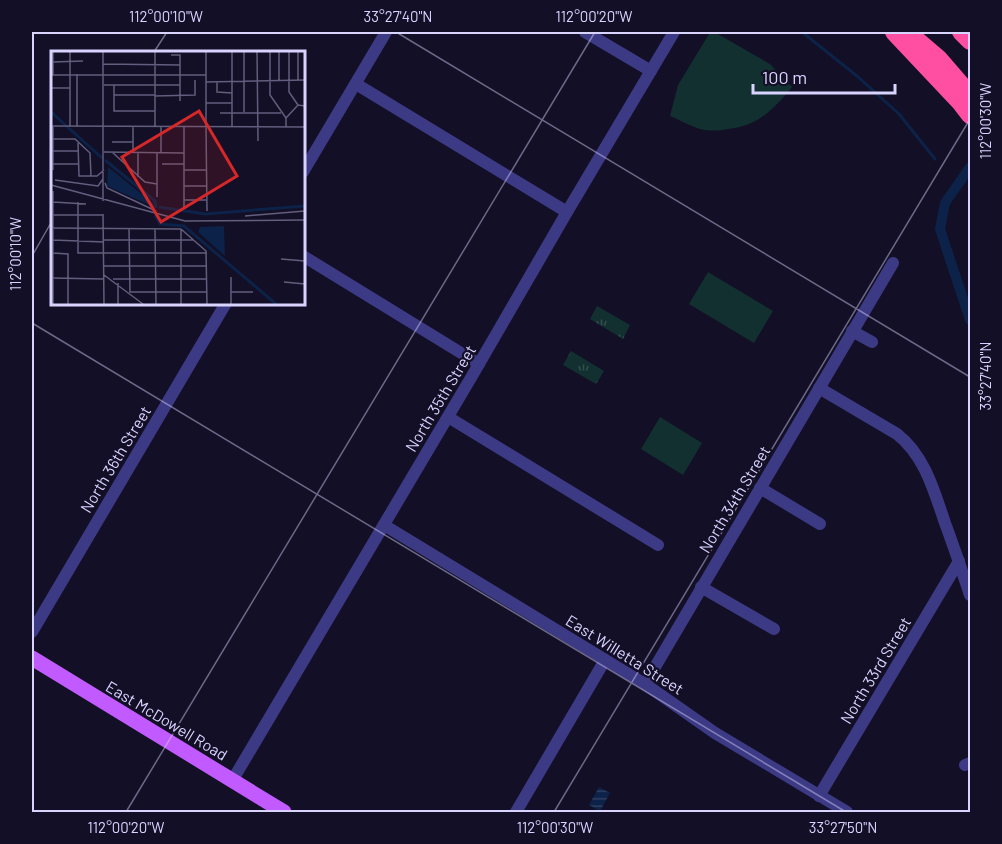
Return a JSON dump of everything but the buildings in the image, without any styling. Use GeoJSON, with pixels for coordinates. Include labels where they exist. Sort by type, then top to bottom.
{"type":"FeatureCollection","features":[{"type":"Feature","properties":{"kind":"highway"},"geometry":{"type":"LineString","coordinates":[[894,32],[968,101]]}},
{"type":"Feature","properties":{"kind":"highway"},"geometry":{"type":"LineString","coordinates":[[907,32],[938,58],[968,101]]}},
{"type":"Feature","properties":{"kind":"highway"},"geometry":{"type":"LineString","coordinates":[[961,32],[970,41]]}},
{"type":"Feature","properties":{"kind":"main road","name":"East McDowell Road"},"geometry":{"type":"LineString","coordinates":[[32,658],[284,813]]}},
{"type":"Feature","properties":{"kind":"street"},"geometry":{"type":"LineString","coordinates":[[304,170],[386,32]]}},
{"type":"Feature","properties":{"kind":"street"},"geometry":{"type":"LineString","coordinates":[[585,32],[651,71]]}},
{"type":"Feature","properties":{"kind":"street","name":"North 35th Street"},"geometry":{"type":"LineString","coordinates":[[232,781],[674,32]]}},
{"type":"Feature","properties":{"kind":"street"},"geometry":{"type":"LineString","coordinates":[[356,84],[567,212]]}},
{"type":"Feature","properties":{"kind":"street"},"geometry":{"type":"LineString","coordinates":[[304,257],[480,364]]}},
{"type":"Feature","properties":{"kind":"street","name":"North 34th Street"},"geometry":{"type":"LineString","coordinates":[[645,684],[893,262]]}},
{"type":"Feature","properties":{"kind":"street","name":"North 36th Street"},"geometry":{"type":"LineString","coordinates":[[32,632],[225,304]]}},
{"type":"Feature","properties":{"kind":"street"},"geometry":{"type":"LineString","coordinates":[[852,332],[872,342]]}},
{"type":"Feature","properties":{"kind":"street"},"geometry":{"type":"LineString","coordinates":[[819,388],[897,434],[916,453],[929,477],[970,595]]}},
{"type":"Feature","properties":{"kind":"street"},"geometry":{"type":"LineString","coordinates":[[448,417],[658,545]]}},
{"type":"Feature","properties":{"kind":"street"},"geometry":{"type":"LineString","coordinates":[[760,488],[820,524]]}},
{"type":"Feature","properties":{"kind":"street","name":"East Willetta Street"},"geometry":{"type":"LineString","coordinates":[[384,525],[645,684],[715,733],[847,813]]}},
{"type":"Feature","properties":{"kind":"street","name":"North 33rd Street"},"geometry":{"type":"LineString","coordinates":[[819,796],[959,561]]}},
{"type":"Feature","properties":{"kind":"street"},"geometry":{"type":"LineString","coordinates":[[701,588],[774,630]]}},
{"type":"Feature","properties":{"kind":"street"},"geometry":{"type":"LineString","coordinates":[[516,813],[605,660]]}},
{"type":"Feature","properties":{"kind":"green space"},"geometry":{"type":"Polygon","coordinates":[[[716,33],[770,64],[792,87],[772,109],[757,120],[739,127],[703,130],[670,116],[678,85],[709,34],[716,33]]]}},
{"type":"Feature","properties":{"kind":"green space"},"geometry":{"type":"Polygon","coordinates":[[[708,272],[773,311],[754,343],[689,304],[708,272]]]}},
{"type":"Feature","properties":{"kind":"green space"},"geometry":{"type":"Polygon","coordinates":[[[597,306],[630,325],[623,339],[590,319],[597,306]]]}},
{"type":"Feature","properties":{"kind":"green space"},"geometry":{"type":"Polygon","coordinates":[[[571,351],[604,371],[596,384],[563,365],[571,351]]]}},
{"type":"Feature","properties":{"kind":"green space"},"geometry":{"type":"Polygon","coordinates":[[[660,417],[702,443],[683,475],[641,449],[660,417]]]}},
{"type":"Feature","properties":{"kind":"water"},"geometry":{"type":"Polygon","coordinates":[[[599,787],[610,793],[600,811],[589,805],[599,787]]]}},
{"type":"Feature","properties":{"kind":"waterway"},"geometry":{"type":"LineString","coordinates":[[802,32],[857,76],[899,114],[935,159]]}},
{"type":"Feature","properties":{"kind":"waterway"},"geometry":{"type":"LineString","coordinates":[[970,167],[945,203],[940,229],[970,320]]}}]}
